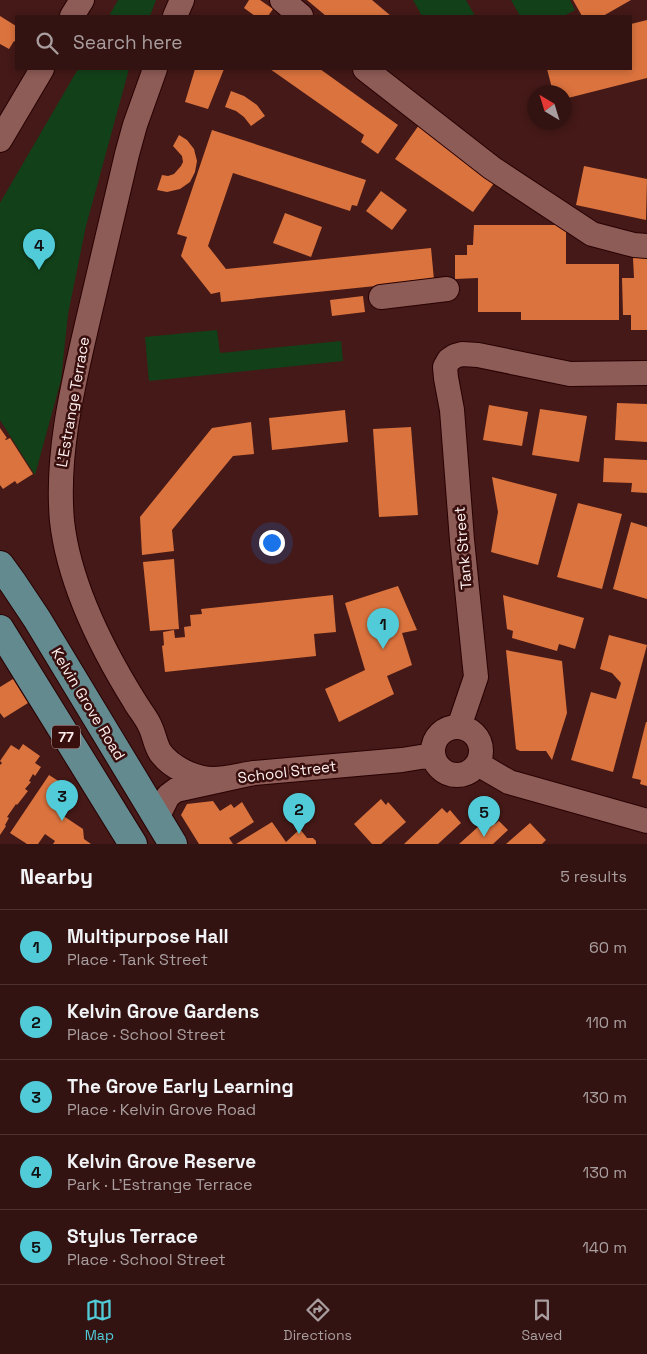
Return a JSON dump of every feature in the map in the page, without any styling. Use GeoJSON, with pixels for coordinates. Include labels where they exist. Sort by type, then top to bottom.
{"type":"FeatureCollection","features":[{"type":"Feature","properties":{"kind":"main road","name":"Kelvin Grove Road"},"geometry":{"type":"LineString","coordinates":[[0,566],[37,619],[173,844]]}},
{"type":"Feature","properties":{"kind":"main road","name":"77"},"geometry":{"type":"LineString","coordinates":[[0,629],[133,844]]}},
{"type":"Feature","properties":{"kind":"street"},"geometry":{"type":"LineString","coordinates":[[73,15],[82,0]]}},
{"type":"Feature","properties":{"kind":"street"},"geometry":{"type":"LineString","coordinates":[[175,15],[182,0]]}},
{"type":"Feature","properties":{"kind":"street"},"geometry":{"type":"LineString","coordinates":[[282,0],[300,15]]}},
{"type":"Feature","properties":{"kind":"street"},"geometry":{"type":"LineString","coordinates":[[0,140],[41,70]]}},
{"type":"Feature","properties":{"kind":"street","name":"L'Estrange Terrace"},"geometry":{"type":"LineString","coordinates":[[155,70],[127,154],[80,356],[65,433],[60,478],[62,522],[67,547],[81,594],[93,624],[108,657],[149,724],[192,759],[206,764],[254,774]]}},
{"type":"Feature","properties":{"kind":"street"},"geometry":{"type":"LineString","coordinates":[[366,70],[492,168],[592,234],[634,245],[647,246]]}},
{"type":"Feature","properties":{"kind":"street"},"geometry":{"type":"LineString","coordinates":[[381,297],[447,289]]}},
{"type":"Feature","properties":{"kind":"street","name":"Tank Street"},"geometry":{"type":"LineString","coordinates":[[459,727],[476,677],[462,540],[452,410],[445,367],[449,360],[455,356],[468,354],[487,356],[570,374],[647,373]]}},
{"type":"Feature","properties":{"kind":"street"},"geometry":{"type":"LineString","coordinates":[[452,727],[467,729],[474,733],[479,740],[481,748],[478,764],[467,774],[459,776],[452,775],[439,768],[433,755],[433,747],[439,734],[452,727]]}},
{"type":"Feature","properties":{"kind":"street","name":"School Street"},"geometry":{"type":"LineString","coordinates":[[156,818],[168,796],[176,790],[254,774],[402,760],[433,755]]}},
{"type":"Feature","properties":{"kind":"street"},"geometry":{"type":"LineString","coordinates":[[478,764],[509,782],[647,821]]}},
{"type":"Feature","properties":{"kind":"green space"},"geometry":{"type":"Polygon","coordinates":[[[118,0],[156,0],[150,15],[110,15],[118,0]]]}},
{"type":"Feature","properties":{"kind":"green space"},"geometry":{"type":"Polygon","coordinates":[[[413,0],[466,0],[474,15],[421,15],[413,0]]]}},
{"type":"Feature","properties":{"kind":"green space"},"geometry":{"type":"Polygon","coordinates":[[[511,0],[570,0],[575,10],[566,15],[519,15],[511,0]]]}},
{"type":"Feature","properties":{"kind":"green space"},"geometry":{"type":"Polygon","coordinates":[[[77,70],[129,70],[86,226],[68,314],[61,380],[35,475],[0,420],[0,203],[77,70]]]}},
{"type":"Feature","properties":{"kind":"green space"},"geometry":{"type":"Polygon","coordinates":[[[217,330],[220,353],[341,341],[343,361],[149,381],[145,337],[217,330]]]}},
{"type":"Feature","properties":{"kind":"building"},"geometry":{"type":"Polygon","coordinates":[[[249,0],[260,0],[273,9],[269,15],[254,15],[244,8],[249,0]]]}},
{"type":"Feature","properties":{"kind":"building"},"geometry":{"type":"Polygon","coordinates":[[[307,0],[372,0],[390,15],[325,15],[307,0]]]}},
{"type":"Feature","properties":{"kind":"building"},"geometry":{"type":"Polygon","coordinates":[[[573,0],[631,0],[605,15],[581,15],[573,0]]]}},
{"type":"Feature","properties":{"kind":"building"},"geometry":{"type":"Polygon","coordinates":[[[0,16],[15,25],[15,42],[9,49],[0,44],[0,16]]]}},
{"type":"Feature","properties":{"kind":"building"},"geometry":{"type":"Polygon","coordinates":[[[647,20],[647,78],[572,97],[572,85],[551,85],[547,70],[632,70],[632,24],[647,20]]]}},
{"type":"Feature","properties":{"kind":"building"},"geometry":{"type":"Polygon","coordinates":[[[195,70],[224,70],[208,109],[185,102],[195,70]]]}},
{"type":"Feature","properties":{"kind":"building"},"geometry":{"type":"Polygon","coordinates":[[[271,70],[321,70],[398,125],[378,154],[361,142],[364,135],[271,70]]]}},
{"type":"Feature","properties":{"kind":"building"},"geometry":{"type":"Polygon","coordinates":[[[231,91],[244,96],[257,105],[265,116],[251,126],[236,111],[225,107],[231,91]]]}},
{"type":"Feature","properties":{"kind":"building"},"geometry":{"type":"Polygon","coordinates":[[[419,125],[497,179],[473,212],[395,159],[419,125]]]}},
{"type":"Feature","properties":{"kind":"building"},"geometry":{"type":"Polygon","coordinates":[[[212,130],[366,180],[357,206],[352,205],[350,211],[233,173],[208,246],[226,269],[431,248],[434,280],[221,302],[220,292],[211,294],[181,256],[187,237],[177,234],[212,130]]]}},
{"type":"Feature","properties":{"kind":"building"},"geometry":{"type":"Polygon","coordinates":[[[179,135],[187,140],[194,149],[197,161],[195,172],[190,182],[180,189],[167,192],[157,190],[162,175],[174,174],[183,162],[182,156],[173,146],[179,135]]]}},
{"type":"Feature","properties":{"kind":"building"},"geometry":{"type":"Polygon","coordinates":[[[584,166],[647,179],[646,220],[576,205],[584,166]]]}},
{"type":"Feature","properties":{"kind":"building"},"geometry":{"type":"Polygon","coordinates":[[[381,191],[407,210],[392,230],[366,211],[381,191]]]}},
{"type":"Feature","properties":{"kind":"building"},"geometry":{"type":"Polygon","coordinates":[[[285,213],[322,227],[311,257],[273,243],[285,213]]]}},
{"type":"Feature","properties":{"kind":"building"},"geometry":{"type":"Polygon","coordinates":[[[474,225],[566,225],[566,264],[619,264],[619,320],[521,320],[521,312],[478,312],[478,278],[455,279],[455,255],[467,255],[467,245],[473,245],[474,225]]]}},
{"type":"Feature","properties":{"kind":"building"},"geometry":{"type":"Polygon","coordinates":[[[647,257],[647,330],[631,330],[631,315],[623,315],[622,278],[634,278],[633,258],[647,257]]]}},
{"type":"Feature","properties":{"kind":"building"},"geometry":{"type":"Polygon","coordinates":[[[363,296],[365,312],[332,316],[330,300],[363,296]]]}},
{"type":"Feature","properties":{"kind":"building"},"geometry":{"type":"Polygon","coordinates":[[[617,403],[647,404],[647,442],[615,440],[617,403]]]}},
{"type":"Feature","properties":{"kind":"building"},"geometry":{"type":"Polygon","coordinates":[[[489,405],[528,412],[522,446],[483,440],[489,405]]]}},
{"type":"Feature","properties":{"kind":"building"},"geometry":{"type":"Polygon","coordinates":[[[540,409],[587,416],[579,462],[532,455],[540,409]]]}},
{"type":"Feature","properties":{"kind":"building"},"geometry":{"type":"Polygon","coordinates":[[[345,410],[348,442],[272,450],[269,418],[345,410]]]}},
{"type":"Feature","properties":{"kind":"building"},"geometry":{"type":"Polygon","coordinates":[[[251,422],[254,454],[233,456],[172,530],[174,551],[142,555],[140,517],[212,428],[251,422]]]}},
{"type":"Feature","properties":{"kind":"building"},"geometry":{"type":"Polygon","coordinates":[[[411,427],[418,515],[379,517],[373,429],[411,427]]]}},
{"type":"Feature","properties":{"kind":"building"},"geometry":{"type":"Polygon","coordinates":[[[0,428],[7,438],[5,439],[10,438],[33,474],[17,484],[15,481],[3,489],[0,485],[0,428]]]}},
{"type":"Feature","properties":{"kind":"building"},"geometry":{"type":"Polygon","coordinates":[[[604,458],[647,460],[647,493],[631,492],[632,483],[603,482],[604,458]]]}},
{"type":"Feature","properties":{"kind":"building"},"geometry":{"type":"Polygon","coordinates":[[[492,477],[557,494],[538,565],[491,552],[498,512],[492,477]]]}},
{"type":"Feature","properties":{"kind":"building"},"geometry":{"type":"Polygon","coordinates":[[[578,503],[622,514],[602,589],[557,577],[578,503]]]}},
{"type":"Feature","properties":{"kind":"building"},"geometry":{"type":"Polygon","coordinates":[[[631,522],[647,527],[647,599],[613,589],[631,522]]]}},
{"type":"Feature","properties":{"kind":"building"},"geometry":{"type":"Polygon","coordinates":[[[174,559],[179,629],[150,631],[143,562],[174,559]]]}},
{"type":"Feature","properties":{"kind":"building"},"geometry":{"type":"Polygon","coordinates":[[[398,586],[417,630],[402,633],[412,665],[387,676],[394,694],[339,722],[325,689],[365,670],[345,603],[398,586]]]}},
{"type":"Feature","properties":{"kind":"building"},"geometry":{"type":"Polygon","coordinates":[[[333,595],[336,632],[314,634],[316,656],[165,672],[162,646],[164,645],[163,632],[174,630],[175,638],[185,637],[184,627],[191,626],[190,615],[202,614],[201,609],[333,595]]]}},
{"type":"Feature","properties":{"kind":"building"},"geometry":{"type":"Polygon","coordinates":[[[503,595],[584,618],[575,649],[559,644],[557,651],[512,638],[513,631],[507,629],[503,595]]]}},
{"type":"Feature","properties":{"kind":"building"},"geometry":{"type":"Polygon","coordinates":[[[609,635],[647,645],[613,772],[571,760],[591,692],[616,699],[621,683],[612,673],[600,669],[609,635]]]}},
{"type":"Feature","properties":{"kind":"building"},"geometry":{"type":"Polygon","coordinates":[[[506,650],[562,661],[567,713],[552,760],[546,751],[520,751],[516,749],[506,650]]]}},
{"type":"Feature","properties":{"kind":"building"},"geometry":{"type":"Polygon","coordinates":[[[13,679],[28,703],[4,718],[0,713],[0,687],[13,679]]]}},
{"type":"Feature","properties":{"kind":"building"},"geometry":{"type":"Polygon","coordinates":[[[646,722],[647,786],[640,784],[641,780],[632,778],[646,722]]]}},
{"type":"Feature","properties":{"kind":"building"},"geometry":{"type":"Polygon","coordinates":[[[23,744],[40,756],[35,763],[41,767],[35,776],[33,774],[29,781],[31,782],[25,789],[28,791],[7,817],[9,818],[6,826],[0,835],[0,765],[2,763],[0,761],[11,745],[19,750],[23,744]]]}},
{"type":"Feature","properties":{"kind":"building"},"geometry":{"type":"Polygon","coordinates":[[[49,775],[74,791],[59,813],[83,829],[84,839],[91,844],[53,844],[55,841],[45,834],[38,844],[27,844],[10,833],[49,775]]]}},
{"type":"Feature","properties":{"kind":"building"},"geometry":{"type":"Polygon","coordinates":[[[381,799],[386,805],[388,802],[406,822],[381,844],[372,844],[354,824],[381,799]]]}},
{"type":"Feature","properties":{"kind":"building"},"geometry":{"type":"Polygon","coordinates":[[[213,801],[220,811],[231,804],[234,808],[242,802],[254,822],[229,838],[233,844],[199,844],[181,815],[187,804],[213,801]]]}},
{"type":"Feature","properties":{"kind":"building"},"geometry":{"type":"Polygon","coordinates":[[[442,808],[447,813],[450,810],[461,823],[438,844],[404,844],[442,808]]]}},
{"type":"Feature","properties":{"kind":"building"},"geometry":{"type":"Polygon","coordinates":[[[489,817],[495,824],[499,821],[508,830],[493,844],[459,844],[489,817]]]}},
{"type":"Feature","properties":{"kind":"building"},"geometry":{"type":"Polygon","coordinates":[[[272,822],[286,842],[300,829],[307,838],[313,838],[316,844],[236,844],[272,822]]]}},
{"type":"Feature","properties":{"kind":"building"},"geometry":{"type":"Polygon","coordinates":[[[530,823],[546,840],[542,844],[506,844],[530,823]]]}},
{"type":"Feature","properties":{"kind":"place","name":"Kelvin Grove Reserve"},"geometry":{"type":"Point","coordinates":[39,270]}},
{"type":"Feature","properties":{"kind":"place","name":"Multipurpose Hall"},"geometry":{"type":"Point","coordinates":[383,649]}},
{"type":"Feature","properties":{"kind":"place","name":"The Grove Early Learning"},"geometry":{"type":"Point","coordinates":[62,821]}},
{"type":"Feature","properties":{"kind":"place","name":"Kelvin Grove Gardens"},"geometry":{"type":"Point","coordinates":[299,834]}},
{"type":"Feature","properties":{"kind":"place","name":"Stylus Terrace"},"geometry":{"type":"Point","coordinates":[484,837]}}]}
